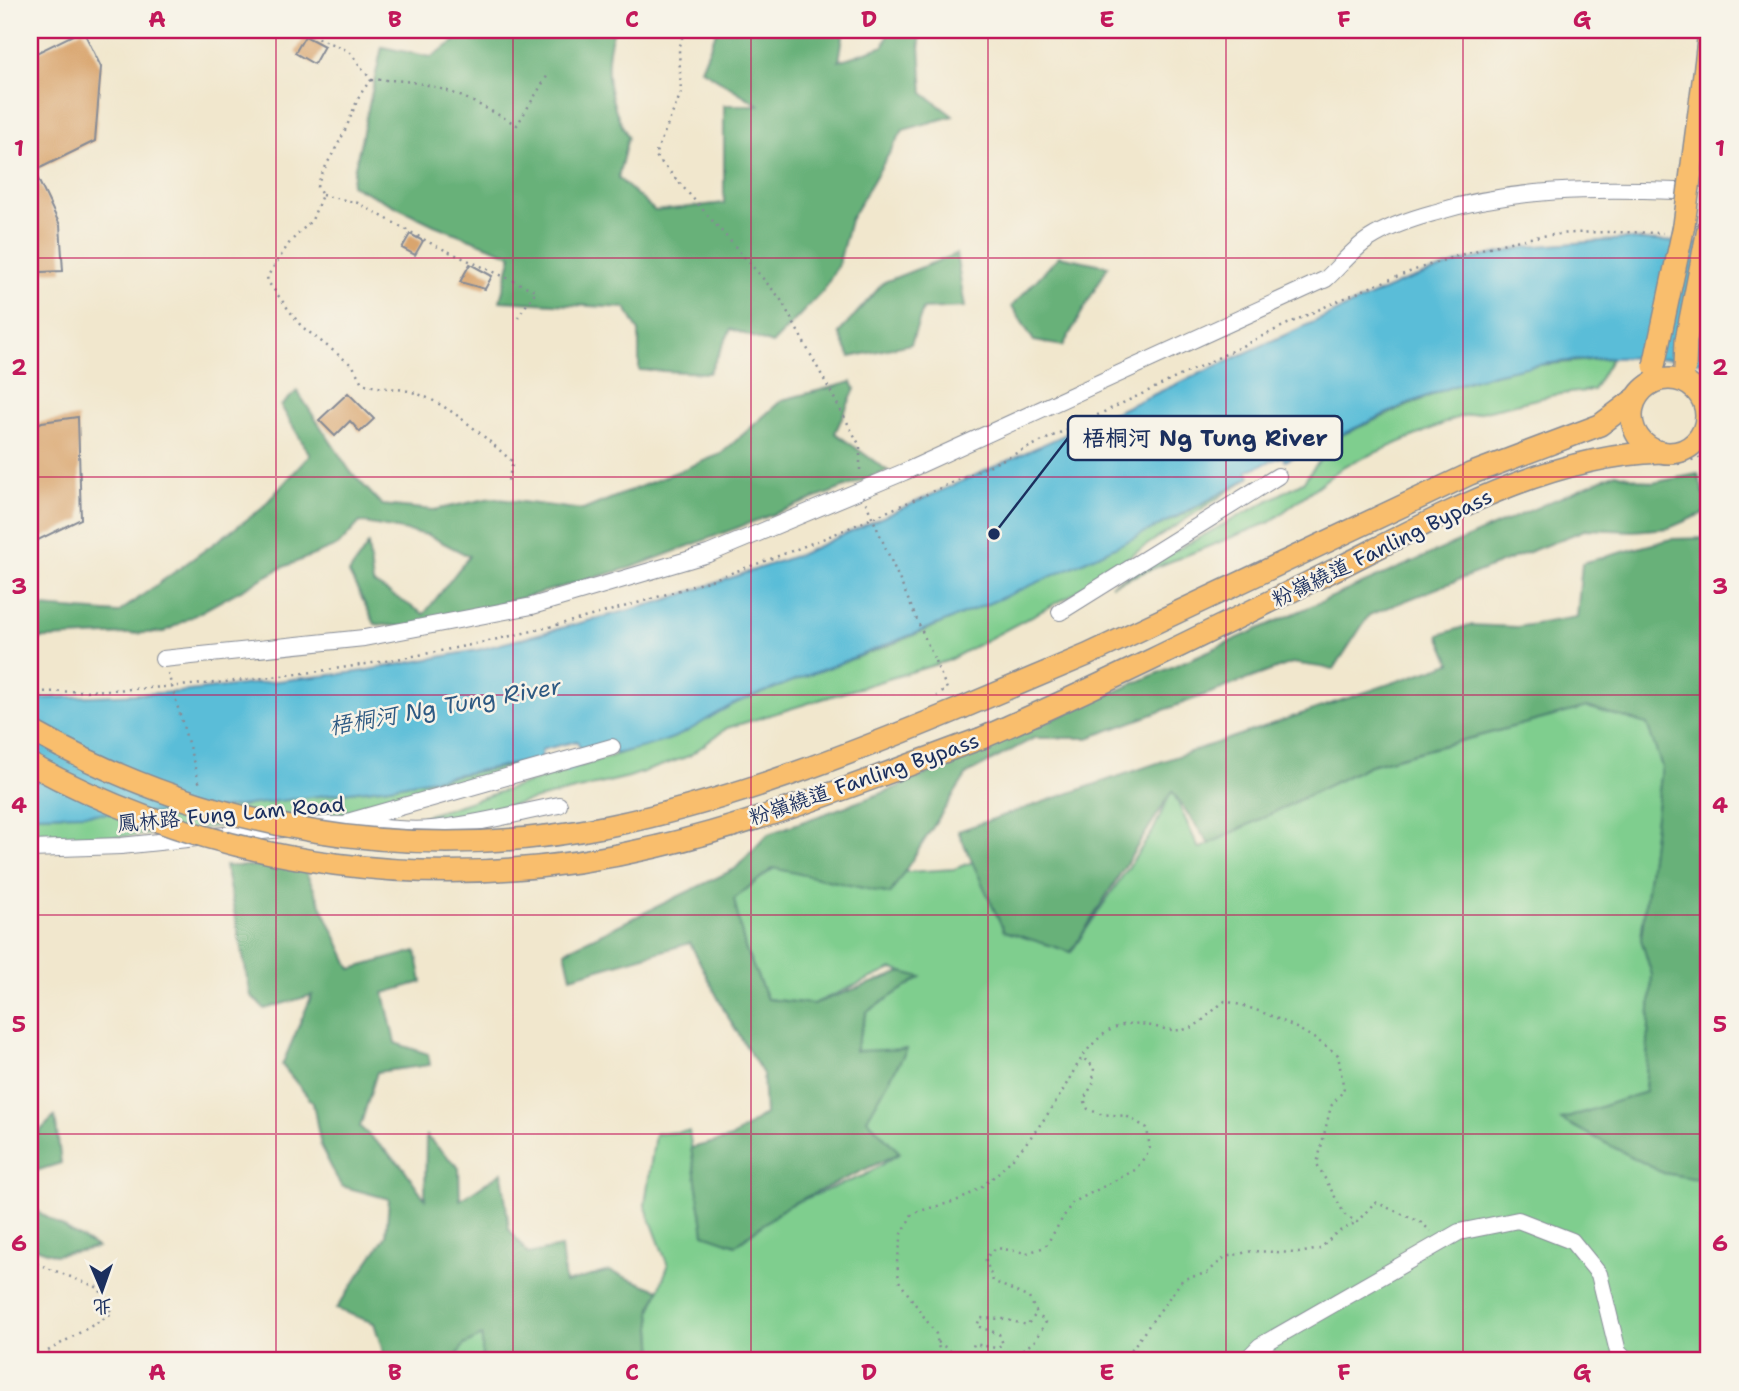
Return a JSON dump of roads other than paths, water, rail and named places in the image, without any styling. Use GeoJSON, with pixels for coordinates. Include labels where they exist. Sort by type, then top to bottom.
{"type":"FeatureCollection","features":[{"type":"Feature","properties":{"kind":"main road"},"geometry":{"type":"LineString","coordinates":[[1709,30],[1684,225],[1654,366],[1639,394],[1632,415],[1636,434],[1649,448],[1662,453],[1688,448],[1704,429],[1707,416],[1705,403],[1687,376],[1688,332],[1709,223]]}},
{"type":"Feature","properties":{"kind":"main road"},"geometry":{"type":"LineString","coordinates":[[1639,394],[1663,379],[1687,376]]}},
{"type":"Feature","properties":{"kind":"main road","name":"粉嶺繞道 Fanling Bypass"},"geometry":{"type":"LineString","coordinates":[[30,730],[111,772],[158,792],[284,827],[379,840],[433,842],[523,839],[655,815],[705,801],[921,725],[1087,655],[1470,474],[1600,425],[1639,394]]}},
{"type":"Feature","properties":{"kind":"main road","name":"粉嶺繞道 Fanling Bypass"},"geometry":{"type":"LineString","coordinates":[[30,764],[99,799],[176,829],[247,850],[330,866],[376,871],[472,873],[530,869],[612,857],[745,821],[982,738],[1103,685],[1481,499],[1578,462],[1630,453],[1662,453]]}},
{"type":"Feature","properties":{"kind":"lane"},"geometry":{"type":"LineString","coordinates":[[165,666],[364,638],[532,606],[708,554],[861,493],[1326,279],[1367,240],[1398,223],[1468,202],[1525,192],[1597,188],[1677,191]]}},
{"type":"Feature","properties":{"kind":"lane"},"geometry":{"type":"LineString","coordinates":[[1060,612],[1278,476]]}},
{"type":"Feature","properties":{"kind":"lane"},"geometry":{"type":"LineString","coordinates":[[345,822],[612,747]]}},
{"type":"Feature","properties":{"kind":"lane","name":"鳳林路 Fung Lam Road"},"geometry":{"type":"LineString","coordinates":[[30,849],[121,846],[345,822],[395,830],[433,829],[559,804]]}},
{"type":"Feature","properties":{"kind":"lane"},"geometry":{"type":"LineString","coordinates":[[1245,1361],[1260,1346],[1459,1232],[1518,1220],[1572,1241],[1599,1274],[1618,1352],[1626,1361]]}},
{"type":"Feature","properties":{"kind":"water","name":"梧桐河 Ng Tung River"},"geometry":{"type":"Polygon","coordinates":[[[1626,239],[1709,244],[1709,363],[1645,358],[1578,360],[1512,370],[1451,387],[1285,461],[1283,456],[1247,471],[1250,477],[1128,541],[1065,570],[874,650],[738,702],[686,732],[652,745],[616,754],[610,744],[581,751],[577,741],[541,750],[542,759],[389,787],[192,812],[30,815],[30,699],[180,692],[358,672],[478,650],[660,602],[801,554],[1400,283],[1464,261],[1526,247],[1626,239]]]}},
{"type":"Feature","properties":{"kind":"waterway"},"geometry":{"type":"LineString","coordinates":[[568,770],[580,762]]}},
{"type":"Feature","properties":{"kind":"tunnel"},"geometry":{"type":"LineString","coordinates":[[1679,192],[1709,196]]}},
{"type":"Feature","properties":{"kind":"place","name":"梧桐河 Ng Tung River"},"geometry":{"type":"Point","coordinates":[994,534]}}]}
